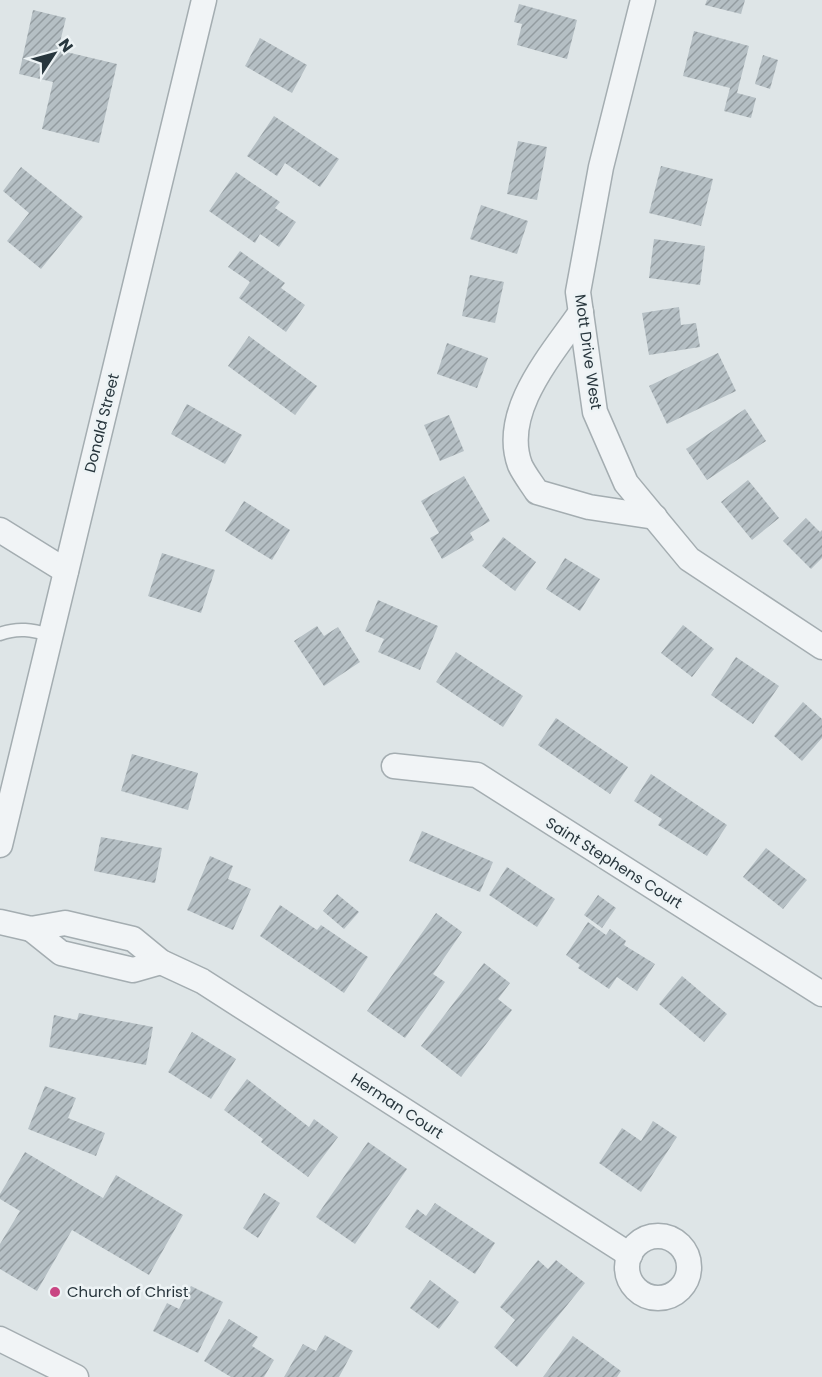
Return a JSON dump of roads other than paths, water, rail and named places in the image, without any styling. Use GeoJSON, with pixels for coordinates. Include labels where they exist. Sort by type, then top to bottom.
{"type":"FeatureCollection","features":[{"type":"Feature","properties":{"kind":"street","name":"Donald Street"},"geometry":{"type":"LineString","coordinates":[[0,845],[204,0]]}},
{"type":"Feature","properties":{"kind":"street","name":"Mott Drive West"},"geometry":{"type":"LineString","coordinates":[[643,0],[601,167],[578,292],[595,412],[626,483],[689,559],[822,648]]}},
{"type":"Feature","properties":{"kind":"street"},"geometry":{"type":"LineString","coordinates":[[581,312],[533,382],[521,409],[516,437],[520,465],[537,492],[589,507],[655,518]]}},
{"type":"Feature","properties":{"kind":"street"},"geometry":{"type":"LineString","coordinates":[[0,530],[66,571]]}},
{"type":"Feature","properties":{"kind":"street","name":"Saint Stephens Court"},"geometry":{"type":"LineString","coordinates":[[394,766],[477,775],[822,994]]}},
{"type":"Feature","properties":{"kind":"street","name":"Herman Court"},"geometry":{"type":"LineString","coordinates":[[0,922],[31,929],[65,923],[133,939],[161,963],[202,981],[630,1255]]}},
{"type":"Feature","properties":{"kind":"street"},"geometry":{"type":"LineString","coordinates":[[0,1339],[76,1377]]}},
{"type":"Feature","properties":{"kind":"lane"},"geometry":{"type":"LineString","coordinates":[[0,634],[10,630],[28,629],[51,635]]}},
{"type":"Feature","properties":{"kind":"place","name":"Church of Christ"},"geometry":{"type":"Point","coordinates":[55,1292]}}]}
